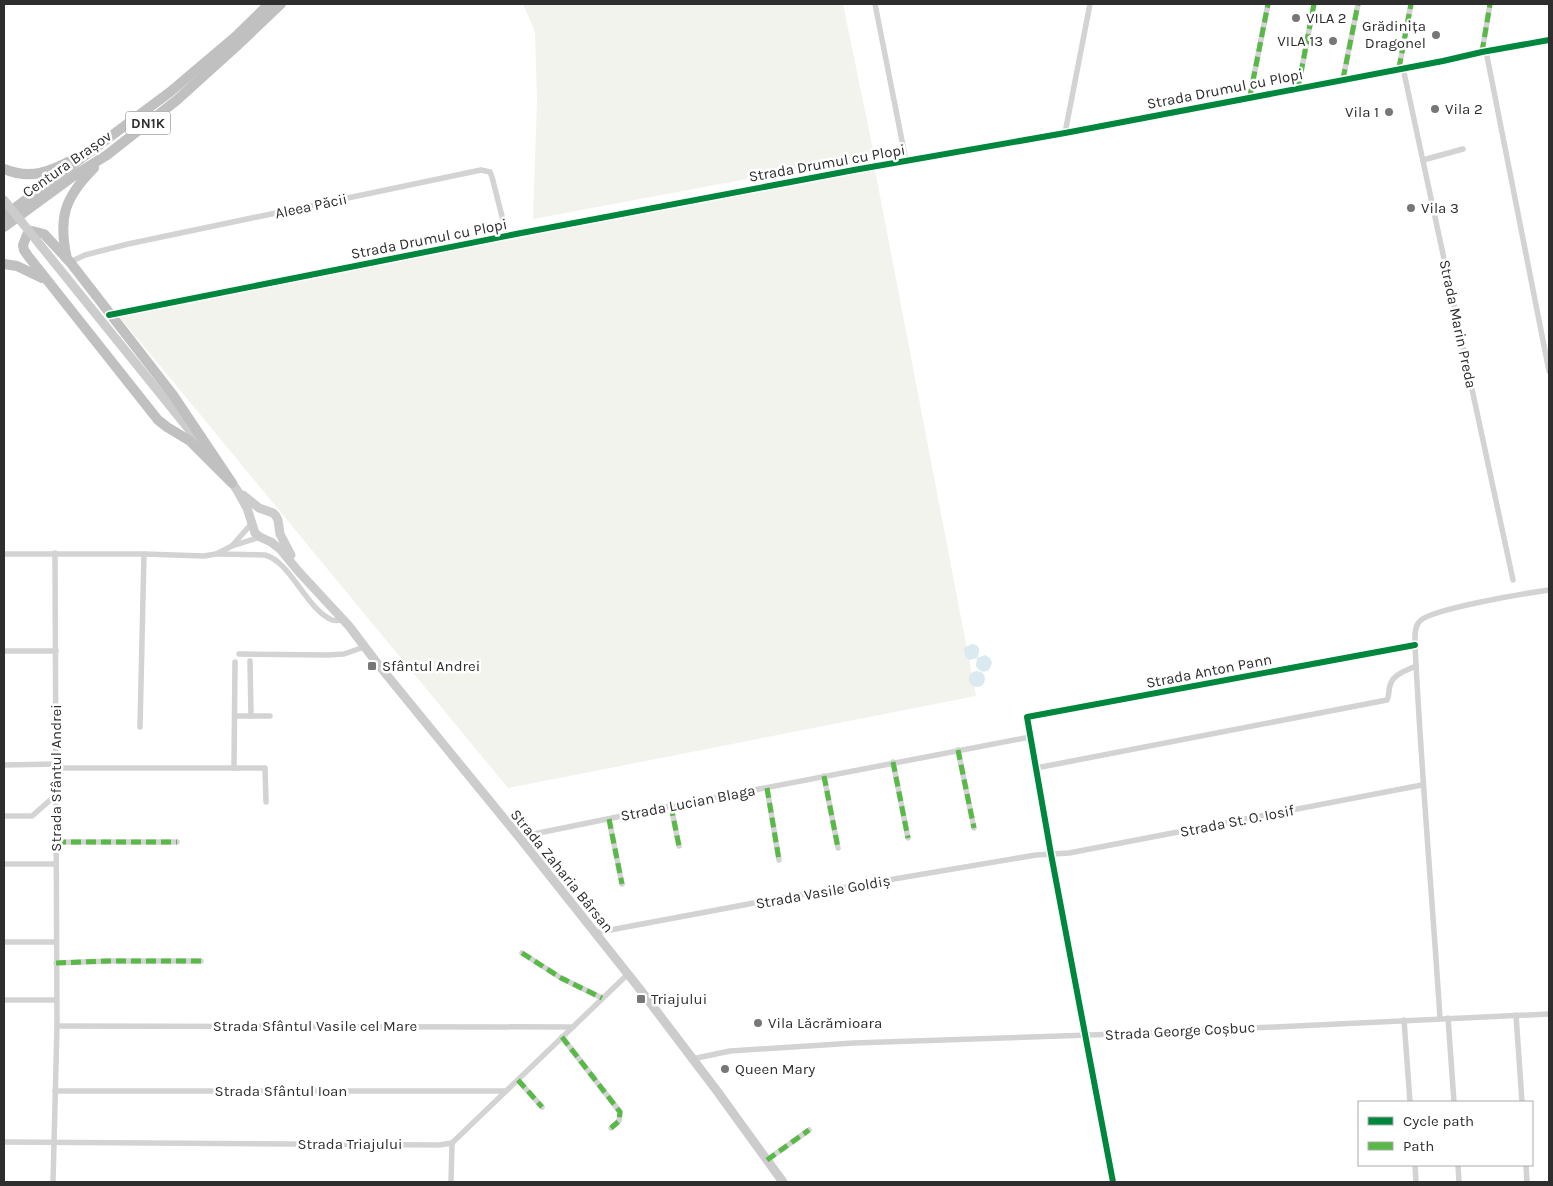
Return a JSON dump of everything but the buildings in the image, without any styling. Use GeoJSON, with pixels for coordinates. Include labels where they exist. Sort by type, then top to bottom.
{"type":"FeatureCollection","features":[{"type":"Feature","properties":{"kind":"highway","name":"Centura Brașov"},"geometry":{"type":"LineString","coordinates":[[4,216],[170,92],[269,4]]}},
{"type":"Feature","properties":{"kind":"highway","name":"Centura Brașov"},"geometry":{"type":"LineString","coordinates":[[4,227],[75,175],[107,155],[177,100],[280,4]]}},
{"type":"Feature","properties":{"kind":"highway"},"geometry":{"type":"LineString","coordinates":[[4,169],[22,174],[41,173],[52,170],[92,149]]}},
{"type":"Feature","properties":{"kind":"highway"},"geometry":{"type":"LineString","coordinates":[[68,261],[62,232],[65,210],[80,183],[107,155]]}},
{"type":"Feature","properties":{"kind":"highway"},"geometry":{"type":"LineString","coordinates":[[32,231],[44,234],[68,261],[173,395],[235,486],[190,441],[158,420],[24,250],[23,245],[27,235],[32,231]]}},
{"type":"Feature","properties":{"kind":"highway"},"geometry":{"type":"LineString","coordinates":[[4,264],[17,266],[46,280]]}},
{"type":"Feature","properties":{"kind":"main road"},"geometry":{"type":"LineString","coordinates":[[4,200],[235,486],[250,501],[264,511],[276,516],[278,529],[286,548],[310,584]]}},
{"type":"Feature","properties":{"kind":"main road"},"geometry":{"type":"LineString","coordinates":[[235,486],[247,508],[255,533],[280,549],[310,584]]}},
{"type":"Feature","properties":{"kind":"main road"},"geometry":{"type":"LineString","coordinates":[[252,522],[258,513],[264,511]]}},
{"type":"Feature","properties":{"kind":"main road"},"geometry":{"type":"LineString","coordinates":[[263,538],[272,536],[278,529]]}},
{"type":"Feature","properties":{"kind":"main road","name":"Strada Zaharia Bârsan"},"geometry":{"type":"LineString","coordinates":[[310,584],[344,620],[364,648],[519,837],[628,974],[783,1182]]}},
{"type":"Feature","properties":{"kind":"street"},"geometry":{"type":"LineString","coordinates":[[875,4],[906,161]]}},
{"type":"Feature","properties":{"kind":"street"},"geometry":{"type":"LineString","coordinates":[[1064,133],[1090,4]]}},
{"type":"Feature","properties":{"kind":"street"},"geometry":{"type":"LineString","coordinates":[[1250,96],[1268,4]]}},
{"type":"Feature","properties":{"kind":"street"},"geometry":{"type":"LineString","coordinates":[[1298,88],[1314,4]]}},
{"type":"Feature","properties":{"kind":"street"},"geometry":{"type":"LineString","coordinates":[[1343,79],[1358,4]]}},
{"type":"Feature","properties":{"kind":"street"},"geometry":{"type":"LineString","coordinates":[[1401,68],[1411,4]]}},
{"type":"Feature","properties":{"kind":"street"},"geometry":{"type":"LineString","coordinates":[[1490,4],[1484,51],[1549,371]]}},
{"type":"Feature","properties":{"kind":"street","name":"Strada Drumul cu Plopi"},"geometry":{"type":"LineString","coordinates":[[110,315],[507,236],[1064,133],[1549,40]]}},
{"type":"Feature","properties":{"kind":"street","name":"Strada Marin Preda"},"geometry":{"type":"LineString","coordinates":[[1401,68],[1423,160],[1513,580]]}},
{"type":"Feature","properties":{"kind":"street"},"geometry":{"type":"LineString","coordinates":[[1423,160],[1462,149]]}},
{"type":"Feature","properties":{"kind":"street","name":"Aleea Păcii"},"geometry":{"type":"LineString","coordinates":[[68,261],[128,244],[481,170],[490,172],[492,177],[507,236]]}},
{"type":"Feature","properties":{"kind":"street"},"geometry":{"type":"LineString","coordinates":[[232,546],[252,522]]}},
{"type":"Feature","properties":{"kind":"street"},"geometry":{"type":"LineString","coordinates":[[216,554],[232,546],[263,538]]}},
{"type":"Feature","properties":{"kind":"street","name":"Strada Sfântul Andrei"},"geometry":{"type":"LineString","coordinates":[[53,1182],[57,1026],[56,553]]}},
{"type":"Feature","properties":{"kind":"street"},"geometry":{"type":"LineString","coordinates":[[4,554],[265,555],[280,564],[320,612],[333,620],[344,620]]}},
{"type":"Feature","properties":{"kind":"street"},"geometry":{"type":"LineString","coordinates":[[140,727],[144,554]]}},
{"type":"Feature","properties":{"kind":"street"},"geometry":{"type":"LineString","coordinates":[[1440,1018],[1428,840],[1422,786],[1415,645],[1416,628],[1419,622],[1428,616],[1487,601],[1549,590]]}},
{"type":"Feature","properties":{"kind":"street","name":"Strada Anton Pann"},"geometry":{"type":"LineString","coordinates":[[1030,737],[1027,717],[1415,645]]}},
{"type":"Feature","properties":{"kind":"street"},"geometry":{"type":"LineString","coordinates":[[239,654],[328,655],[344,654],[364,648]]}},
{"type":"Feature","properties":{"kind":"street"},"geometry":{"type":"LineString","coordinates":[[4,651],[56,651]]}},
{"type":"Feature","properties":{"kind":"street"},"geometry":{"type":"LineString","coordinates":[[250,661],[251,716]]}},
{"type":"Feature","properties":{"kind":"street"},"geometry":{"type":"LineString","coordinates":[[234,768],[235,662]]}},
{"type":"Feature","properties":{"kind":"street"},"geometry":{"type":"LineString","coordinates":[[1036,768],[1387,700],[1390,683],[1393,679],[1404,671],[1416,666]]}},
{"type":"Feature","properties":{"kind":"street"},"geometry":{"type":"LineString","coordinates":[[235,716],[270,716]]}},
{"type":"Feature","properties":{"kind":"street"},"geometry":{"type":"LineString","coordinates":[[1030,737],[1113,1182]]}},
{"type":"Feature","properties":{"kind":"street","name":"Strada Lucian Blaga"},"geometry":{"type":"LineString","coordinates":[[519,837],[893,762],[1030,737]]}},
{"type":"Feature","properties":{"kind":"street"},"geometry":{"type":"LineString","coordinates":[[958,750],[974,828]]}},
{"type":"Feature","properties":{"kind":"street"},"geometry":{"type":"LineString","coordinates":[[893,762],[908,838]]}},
{"type":"Feature","properties":{"kind":"street"},"geometry":{"type":"LineString","coordinates":[[4,765],[265,768],[266,802]]}},
{"type":"Feature","properties":{"kind":"street"},"geometry":{"type":"LineString","coordinates":[[824,776],[838,848]]}},
{"type":"Feature","properties":{"kind":"street","name":"Strada St. O. Iosif"},"geometry":{"type":"LineString","coordinates":[[1051,854],[1069,854],[1422,786]]}},
{"type":"Feature","properties":{"kind":"street","name":"Strada Lucian Blaga"},"geometry":{"type":"LineString","coordinates":[[767,788],[780,860]]}},
{"type":"Feature","properties":{"kind":"street"},"geometry":{"type":"LineString","coordinates":[[4,816],[32,816],[56,796]]}},
{"type":"Feature","properties":{"kind":"street"},"geometry":{"type":"LineString","coordinates":[[671,806],[679,846]]}},
{"type":"Feature","properties":{"kind":"street","name":"Strada Lucian Blaga"},"geometry":{"type":"LineString","coordinates":[[609,818],[622,884]]}},
{"type":"Feature","properties":{"kind":"street"},"geometry":{"type":"LineString","coordinates":[[56,842],[177,842]]}},
{"type":"Feature","properties":{"kind":"street","name":"Strada Vasile Goldiș"},"geometry":{"type":"LineString","coordinates":[[594,933],[770,900],[1036,854],[1051,854]]}},
{"type":"Feature","properties":{"kind":"street"},"geometry":{"type":"LineString","coordinates":[[4,864],[56,864]]}},
{"type":"Feature","properties":{"kind":"street"},"geometry":{"type":"LineString","coordinates":[[4,942],[56,942]]}},
{"type":"Feature","properties":{"kind":"street"},"geometry":{"type":"LineString","coordinates":[[522,953],[561,978],[602,998]]}},
{"type":"Feature","properties":{"kind":"street"},"geometry":{"type":"LineString","coordinates":[[56,963],[201,961]]}},
{"type":"Feature","properties":{"kind":"street"},"geometry":{"type":"LineString","coordinates":[[451,1182],[452,1143],[628,974]]}},
{"type":"Feature","properties":{"kind":"street"},"geometry":{"type":"LineString","coordinates":[[4,1000],[56,1000]]}},
{"type":"Feature","properties":{"kind":"street","name":"Strada George Coșbuc"},"geometry":{"type":"LineString","coordinates":[[692,1059],[730,1052],[845,1044],[1549,1014]]}},
{"type":"Feature","properties":{"kind":"street"},"geometry":{"type":"LineString","coordinates":[[1516,1015],[1522,1101]]}},
{"type":"Feature","properties":{"kind":"street"},"geometry":{"type":"LineString","coordinates":[[1448,1018],[1454,1101]]}},
{"type":"Feature","properties":{"kind":"street"},"geometry":{"type":"LineString","coordinates":[[1404,1020],[1410,1101]]}},
{"type":"Feature","properties":{"kind":"street","name":"Strada Sfântul Vasile cel Mare"},"geometry":{"type":"LineString","coordinates":[[57,1026],[573,1026]]}},
{"type":"Feature","properties":{"kind":"street"},"geometry":{"type":"LineString","coordinates":[[562,1037],[620,1112],[619,1121],[611,1128]]}},
{"type":"Feature","properties":{"kind":"street"},"geometry":{"type":"LineString","coordinates":[[518,1080],[542,1107]]}},
{"type":"Feature","properties":{"kind":"street","name":"Strada Sfântul Ioan"},"geometry":{"type":"LineString","coordinates":[[55,1091],[506,1091]]}},
{"type":"Feature","properties":{"kind":"street"},"geometry":{"type":"LineString","coordinates":[[767,1160],[809,1130]]}},
{"type":"Feature","properties":{"kind":"street","name":"Strada Triajului"},"geometry":{"type":"LineString","coordinates":[[4,1142],[439,1145],[452,1143]]}},
{"type":"Feature","properties":{"kind":"street"},"geometry":{"type":"LineString","coordinates":[[1415,1166],[1416,1182]]}},
{"type":"Feature","properties":{"kind":"street"},"geometry":{"type":"LineString","coordinates":[[1458,1166],[1459,1182]]}},
{"type":"Feature","properties":{"kind":"street"},"geometry":{"type":"LineString","coordinates":[[1526,1166],[1527,1182]]}},
{"type":"Feature","properties":{"kind":"shaded area"},"geometry":{"type":"Polygon","coordinates":[[[523,4],[843,4],[874,155],[533,219],[537,100],[535,32],[523,4]]]}},
{"type":"Feature","properties":{"kind":"shaded area"},"geometry":{"type":"Polygon","coordinates":[[[875,170],[976,696],[508,788],[114,310],[875,170]]]}},
{"type":"Feature","properties":{"kind":"shaded area"},"geometry":{"type":"Polygon","coordinates":[[[971,644],[979,648],[979,653],[977,658],[969,660],[965,656],[964,648],[971,644]]]}},
{"type":"Feature","properties":{"kind":"shaded area"},"geometry":{"type":"Polygon","coordinates":[[[985,655],[990,658],[992,663],[989,670],[983,672],[979,670],[976,666],[977,658],[985,655]]]}},
{"type":"Feature","properties":{"kind":"shaded area"},"geometry":{"type":"Polygon","coordinates":[[[977,671],[983,673],[985,679],[983,685],[977,687],[971,685],[969,679],[971,673],[977,671]]]}},
{"type":"Feature","properties":{"kind":"marked path"},"geometry":{"type":"LineString","coordinates":[[1250,96],[1268,4]]}},
{"type":"Feature","properties":{"kind":"marked path"},"geometry":{"type":"LineString","coordinates":[[1298,88],[1314,4]]}},
{"type":"Feature","properties":{"kind":"marked path"},"geometry":{"type":"LineString","coordinates":[[1343,79],[1358,4]]}},
{"type":"Feature","properties":{"kind":"marked path"},"geometry":{"type":"LineString","coordinates":[[1399,68],[1411,4]]}},
{"type":"Feature","properties":{"kind":"marked path"},"geometry":{"type":"LineString","coordinates":[[1482,52],[1490,4]]}},
{"type":"Feature","properties":{"kind":"marked path"},"geometry":{"type":"LineString","coordinates":[[958,750],[974,828]]}},
{"type":"Feature","properties":{"kind":"marked path"},"geometry":{"type":"LineString","coordinates":[[893,762],[908,838]]}},
{"type":"Feature","properties":{"kind":"marked path"},"geometry":{"type":"LineString","coordinates":[[824,776],[838,848]]}},
{"type":"Feature","properties":{"kind":"marked path"},"geometry":{"type":"LineString","coordinates":[[767,788],[779,860]]}},
{"type":"Feature","properties":{"kind":"marked path"},"geometry":{"type":"LineString","coordinates":[[671,806],[679,846]]}},
{"type":"Feature","properties":{"kind":"marked path"},"geometry":{"type":"LineString","coordinates":[[609,819],[622,884]]}},
{"type":"Feature","properties":{"kind":"marked path"},"geometry":{"type":"LineString","coordinates":[[56,842],[177,842]]}},
{"type":"Feature","properties":{"kind":"marked path"},"geometry":{"type":"LineString","coordinates":[[522,953],[561,978],[602,998]]}},
{"type":"Feature","properties":{"kind":"marked path"},"geometry":{"type":"LineString","coordinates":[[56,963],[201,961]]}},
{"type":"Feature","properties":{"kind":"marked path"},"geometry":{"type":"LineString","coordinates":[[562,1037],[620,1112],[619,1121],[611,1128]]}},
{"type":"Feature","properties":{"kind":"marked path"},"geometry":{"type":"LineString","coordinates":[[518,1080],[542,1107]]}},
{"type":"Feature","properties":{"kind":"marked path"},"geometry":{"type":"LineString","coordinates":[[767,1160],[809,1130]]}},
{"type":"Feature","properties":{"kind":"cycle path"},"geometry":{"type":"LineString","coordinates":[[109,315],[516,234],[854,170],[1065,133],[1549,40]]}},
{"type":"Feature","properties":{"kind":"cycle path"},"geometry":{"type":"LineString","coordinates":[[1113,1182],[1027,717],[1415,645]]}},
{"type":"Feature","properties":{"kind":"place","name":"VILA 2"},"geometry":{"type":"Point","coordinates":[1296,18]}},
{"type":"Feature","properties":{"kind":"place","name":"Grădinița Dragonel"},"geometry":{"type":"Point","coordinates":[1436,35]}},
{"type":"Feature","properties":{"kind":"place","name":"VILA 13"},"geometry":{"type":"Point","coordinates":[1333,41]}},
{"type":"Feature","properties":{"kind":"place","name":"Vila 2"},"geometry":{"type":"Point","coordinates":[1435,109]}},
{"type":"Feature","properties":{"kind":"place","name":"Vila 1"},"geometry":{"type":"Point","coordinates":[1389,112]}},
{"type":"Feature","properties":{"kind":"place","name":"Vila 3"},"geometry":{"type":"Point","coordinates":[1411,208]}},
{"type":"Feature","properties":{"kind":"place","name":"Sfântul Andrei"},"geometry":{"type":"Point","coordinates":[372,666]}},
{"type":"Feature","properties":{"kind":"place","name":"Triajului"},"geometry":{"type":"Point","coordinates":[641,999]}},
{"type":"Feature","properties":{"kind":"place","name":"Vila Lăcrămioara"},"geometry":{"type":"Point","coordinates":[758,1023]}},
{"type":"Feature","properties":{"kind":"place","name":"Queen Mary"},"geometry":{"type":"Point","coordinates":[725,1069]}}]}
